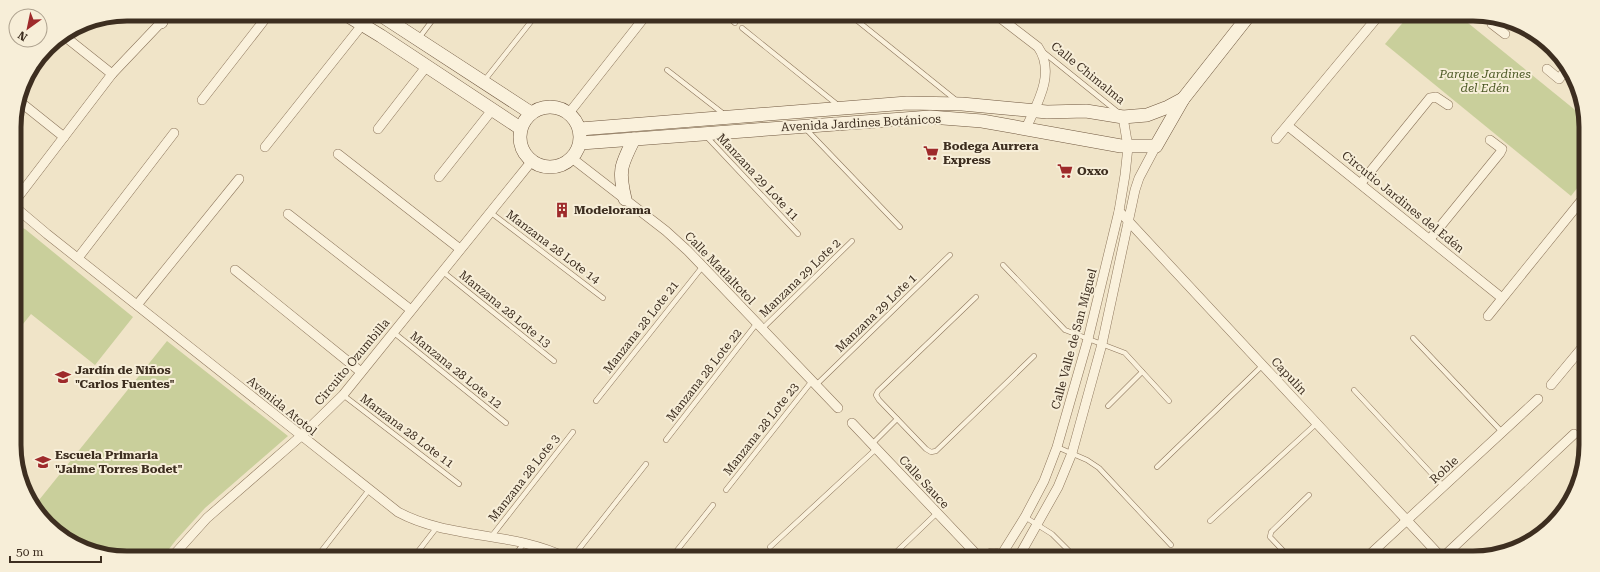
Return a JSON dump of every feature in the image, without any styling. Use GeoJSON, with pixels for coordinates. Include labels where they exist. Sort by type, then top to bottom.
{"type":"FeatureCollection","features":[{"type":"Feature","properties":{"kind":"street"},"geometry":{"type":"LineString","coordinates":[[21,193],[112,74],[159,21]]}},
{"type":"Feature","properties":{"kind":"street"},"geometry":{"type":"LineString","coordinates":[[202,100],[264,21]]}},
{"type":"Feature","properties":{"kind":"street"},"geometry":{"type":"LineString","coordinates":[[356,21],[520,128]]}},
{"type":"Feature","properties":{"kind":"street"},"geometry":{"type":"LineString","coordinates":[[390,21],[531,113]]}},
{"type":"Feature","properties":{"kind":"street"},"geometry":{"type":"LineString","coordinates":[[569,113],[641,21]]}},
{"type":"Feature","properties":{"kind":"street","name":"Calle Chimalma"},"geometry":{"type":"LineString","coordinates":[[1004,21],[1038,47],[1045,63],[1044,84],[1026,128]]}},
{"type":"Feature","properties":{"kind":"street","name":"Avenida Jardines Botánicos"},"geometry":{"type":"LineString","coordinates":[[581,143],[930,117],[961,118],[1026,128],[1128,147],[1156,146],[1184,99],[1245,21]]}},
{"type":"Feature","properties":{"kind":"street"},"geometry":{"type":"LineString","coordinates":[[1276,140],[1371,21]]}},
{"type":"Feature","properties":{"kind":"street"},"geometry":{"type":"LineString","coordinates":[[1493,23],[1492,24],[1505,34]]}},
{"type":"Feature","properties":{"kind":"street"},"geometry":{"type":"LineString","coordinates":[[265,147],[362,25]]}},
{"type":"Feature","properties":{"kind":"street"},"geometry":{"type":"LineString","coordinates":[[68,39],[112,74]]}},
{"type":"Feature","properties":{"kind":"street"},"geometry":{"type":"LineString","coordinates":[[378,129],[426,67]]}},
{"type":"Feature","properties":{"kind":"street"},"geometry":{"type":"LineString","coordinates":[[1547,69],[1559,79],[1564,73]]}},
{"type":"Feature","properties":{"kind":"street"},"geometry":{"type":"LineString","coordinates":[[1361,183],[1430,98],[1436,97],[1448,105]]}},
{"type":"Feature","properties":{"kind":"street","name":"Avenida Jardines Botánicos"},"geometry":{"type":"LineString","coordinates":[[580,129],[907,103],[962,104],[1033,111],[1086,111],[1123,117],[1147,115],[1184,99]]}},
{"type":"Feature","properties":{"kind":"street"},"geometry":{"type":"LineString","coordinates":[[23,105],[64,137]]}},
{"type":"Feature","properties":{"kind":"street"},"geometry":{"type":"LineString","coordinates":[[543,107],[557,107],[569,113],[576,120],[580,129],[581,143],[573,158],[560,167],[545,168],[531,162],[520,147],[520,128],[531,113],[543,107]]}},
{"type":"Feature","properties":{"kind":"street"},"geometry":{"type":"LineString","coordinates":[[439,177],[492,110]]}},
{"type":"Feature","properties":{"kind":"street"},"geometry":{"type":"LineString","coordinates":[[1056,134],[1064,112]]}},
{"type":"Feature","properties":{"kind":"street","name":"Calle Valle de San Miguel"},"geometry":{"type":"LineString","coordinates":[[1007,551],[1044,481],[1057,447],[1088,340],[1119,211],[1125,175],[1128,147],[1123,117]]}},
{"type":"Feature","properties":{"kind":"street","name":"Circutio Jardines del Edén"},"geometry":{"type":"LineString","coordinates":[[1288,126],[1361,183],[1502,298]]}},
{"type":"Feature","properties":{"kind":"street"},"geometry":{"type":"LineString","coordinates":[[78,258],[174,133]]}},
{"type":"Feature","properties":{"kind":"street"},"geometry":{"type":"LineString","coordinates":[[624,199],[620,178],[623,161],[634,139]]}},
{"type":"Feature","properties":{"kind":"street"},"geometry":{"type":"LineString","coordinates":[[1430,239],[1500,153],[1502,149],[1490,140]]}},
{"type":"Feature","properties":{"kind":"street"},"geometry":{"type":"LineString","coordinates":[[1022,551],[1058,487],[1072,453],[1102,344],[1133,199],[1139,178],[1156,146]]}},
{"type":"Feature","properties":{"kind":"street"},"geometry":{"type":"LineString","coordinates":[[338,154],[460,249]]}},
{"type":"Feature","properties":{"kind":"street","name":"Calle Matlaltotol"},"geometry":{"type":"LineString","coordinates":[[573,158],[678,241],[838,408]]}},
{"type":"Feature","properties":{"kind":"street","name":"Circuito Ozumbilla"},"geometry":{"type":"LineString","coordinates":[[177,551],[207,518],[301,436],[342,395],[531,162]]}},
{"type":"Feature","properties":{"kind":"street"},"geometry":{"type":"LineString","coordinates":[[138,305],[239,179]]}},
{"type":"Feature","properties":{"kind":"street"},"geometry":{"type":"LineString","coordinates":[[1488,316],[1579,203]]}},
{"type":"Feature","properties":{"kind":"street","name":"Capulín"},"geometry":{"type":"LineString","coordinates":[[1119,211],[1436,551]]}},
{"type":"Feature","properties":{"kind":"street","name":"Avenida Atotol"},"geometry":{"type":"LineString","coordinates":[[21,212],[398,512],[408,518],[437,527],[524,543],[552,551]]}},
{"type":"Feature","properties":{"kind":"street"},"geometry":{"type":"LineString","coordinates":[[288,214],[411,310]]}},
{"type":"Feature","properties":{"kind":"street"},"geometry":{"type":"LineString","coordinates":[[235,270],[361,372]]}},
{"type":"Feature","properties":{"kind":"street"},"geometry":{"type":"LineString","coordinates":[[1551,386],[1579,352]]}},
{"type":"Feature","properties":{"kind":"street","name":"Roble"},"geometry":{"type":"LineString","coordinates":[[1374,551],[1538,399]]}},
{"type":"Feature","properties":{"kind":"street","name":"Calle Sauce"},"geometry":{"type":"LineString","coordinates":[[852,423],[973,551]]}},
{"type":"Feature","properties":{"kind":"street"},"geometry":{"type":"LineString","coordinates":[[1449,551],[1574,434]]}},
{"type":"Feature","properties":{"kind":"lane"},"geometry":{"type":"LineString","coordinates":[[418,39],[432,21]]}},
{"type":"Feature","properties":{"kind":"lane"},"geometry":{"type":"LineString","coordinates":[[483,82],[531,21]]}},
{"type":"Feature","properties":{"kind":"lane"},"geometry":{"type":"LineString","coordinates":[[859,21],[962,104]]}},
{"type":"Feature","properties":{"kind":"lane"},"geometry":{"type":"LineString","coordinates":[[742,28],[842,108]]}},
{"type":"Feature","properties":{"kind":"lane","name":"Calle Chimalma"},"geometry":{"type":"LineString","coordinates":[[1038,47],[1115,108],[1123,117]]}},
{"type":"Feature","properties":{"kind":"lane"},"geometry":{"type":"LineString","coordinates":[[667,70],[728,117]]}},
{"type":"Feature","properties":{"kind":"lane"},"geometry":{"type":"LineString","coordinates":[[803,126],[900,228]]}},
{"type":"Feature","properties":{"kind":"lane","name":"Manzana 29 Lote 11"},"geometry":{"type":"LineString","coordinates":[[703,134],[798,234]]}},
{"type":"Feature","properties":{"kind":"lane"},"geometry":{"type":"LineString","coordinates":[[1125,175],[1139,178]]}},
{"type":"Feature","properties":{"kind":"lane","name":"Manzana 28 Lote 14"},"geometry":{"type":"LineString","coordinates":[[490,212],[603,298]]}},
{"type":"Feature","properties":{"kind":"lane","name":"Manzana 29 Lote 2"},"geometry":{"type":"LineString","coordinates":[[760,326],[852,241]]}},
{"type":"Feature","properties":{"kind":"lane","name":"Manzana 29 Lote 1"},"geometry":{"type":"LineString","coordinates":[[814,383],[950,255]]}},
{"type":"Feature","properties":{"kind":"lane"},"geometry":{"type":"LineString","coordinates":[[1003,265],[1065,330],[1124,353],[1169,401]]}},
{"type":"Feature","properties":{"kind":"lane","name":"Manzana 28 Lote 21"},"geometry":{"type":"LineString","coordinates":[[596,401],[703,266]]}},
{"type":"Feature","properties":{"kind":"lane","name":"Manzana 28 Lote 13"},"geometry":{"type":"LineString","coordinates":[[442,271],[554,361]]}},
{"type":"Feature","properties":{"kind":"lane"},"geometry":{"type":"LineString","coordinates":[[976,297],[878,391],[876,396],[926,449],[934,452],[1034,356]]}},
{"type":"Feature","properties":{"kind":"lane","name":"Manzana 28 Lote 22"},"geometry":{"type":"LineString","coordinates":[[666,440],[760,326]]}},
{"type":"Feature","properties":{"kind":"lane","name":"Manzana 28 Lote 12"},"geometry":{"type":"LineString","coordinates":[[393,332],[506,423]]}},
{"type":"Feature","properties":{"kind":"lane"},"geometry":{"type":"LineString","coordinates":[[1413,338],[1502,432]]}},
{"type":"Feature","properties":{"kind":"lane"},"geometry":{"type":"LineString","coordinates":[[1157,467],[1263,365]]}},
{"type":"Feature","properties":{"kind":"lane"},"geometry":{"type":"LineString","coordinates":[[1108,406],[1142,372]]}},
{"type":"Feature","properties":{"kind":"lane","name":"Manzana 28 Lote 23"},"geometry":{"type":"LineString","coordinates":[[726,490],[814,383]]}},
{"type":"Feature","properties":{"kind":"lane"},"geometry":{"type":"LineString","coordinates":[[1354,390],[1443,486]]}},
{"type":"Feature","properties":{"kind":"lane","name":"Manzana 28 Lote 11"},"geometry":{"type":"LineString","coordinates":[[342,395],[459,484]]}},
{"type":"Feature","properties":{"kind":"lane"},"geometry":{"type":"LineString","coordinates":[[770,547],[874,446],[897,419]]}},
{"type":"Feature","properties":{"kind":"lane"},"geometry":{"type":"LineString","coordinates":[[1210,522],[1317,423]]}},
{"type":"Feature","properties":{"kind":"lane","name":"Manzana 28 Lote 3"},"geometry":{"type":"LineString","coordinates":[[491,537],[573,432]]}},
{"type":"Feature","properties":{"kind":"lane"},"geometry":{"type":"LineString","coordinates":[[1057,447],[1087,460],[1098,468],[1171,545]]}},
{"type":"Feature","properties":{"kind":"lane"},"geometry":{"type":"LineString","coordinates":[[578,551],[646,464]]}},
{"type":"Feature","properties":{"kind":"lane"},"geometry":{"type":"LineString","coordinates":[[321,551],[369,490]]}},
{"type":"Feature","properties":{"kind":"lane"},"geometry":{"type":"LineString","coordinates":[[1283,551],[1270,537],[1270,532],[1309,495]]}},
{"type":"Feature","properties":{"kind":"lane"},"geometry":{"type":"LineString","coordinates":[[676,551],[713,504]]}},
{"type":"Feature","properties":{"kind":"lane"},"geometry":{"type":"LineString","coordinates":[[897,551],[937,513]]}},
{"type":"Feature","properties":{"kind":"lane"},"geometry":{"type":"LineString","coordinates":[[1025,517],[1052,534],[1069,551]]}},
{"type":"Feature","properties":{"kind":"lane"},"geometry":{"type":"LineString","coordinates":[[418,551],[437,527]]}},
{"type":"Feature","properties":{"kind":"lane"},"geometry":{"type":"LineString","coordinates":[[518,551],[524,543]]}},
{"type":"Feature","properties":{"kind":"green space","name":"Parque Jardines del Edén"},"geometry":{"type":"Polygon","coordinates":[[[1404,21],[1466,21],[1578,112],[1579,186],[1571,196],[1385,44],[1404,21]]]}},
{"type":"Feature","properties":{"kind":"green space"},"geometry":{"type":"Polygon","coordinates":[[[21,227],[25,229],[133,317],[95,365],[31,314],[21,326],[21,227]]]}},
{"type":"Feature","properties":{"kind":"green space"},"geometry":{"type":"Polygon","coordinates":[[[167,341],[288,436],[205,508],[167,551],[113,550],[93,545],[80,540],[57,525],[47,515],[38,502],[167,341]]]}},
{"type":"Feature","properties":{"kind":"place","name":"Bodega Aurrera Express"},"geometry":{"type":"Point","coordinates":[931,153]}},
{"type":"Feature","properties":{"kind":"place","name":"Oxxo"},"geometry":{"type":"Point","coordinates":[1065,171]}},
{"type":"Feature","properties":{"kind":"place","name":"Modelorama"},"geometry":{"type":"Point","coordinates":[562,210]}},
{"type":"Feature","properties":{"kind":"place","name":"Jardín de Niños \"Carlos Fuentes\""},"geometry":{"type":"Point","coordinates":[63,377]}},
{"type":"Feature","properties":{"kind":"place","name":"Escuela Primaria \"Jaime Torres Bodet\""},"geometry":{"type":"Point","coordinates":[43,462]}}]}
